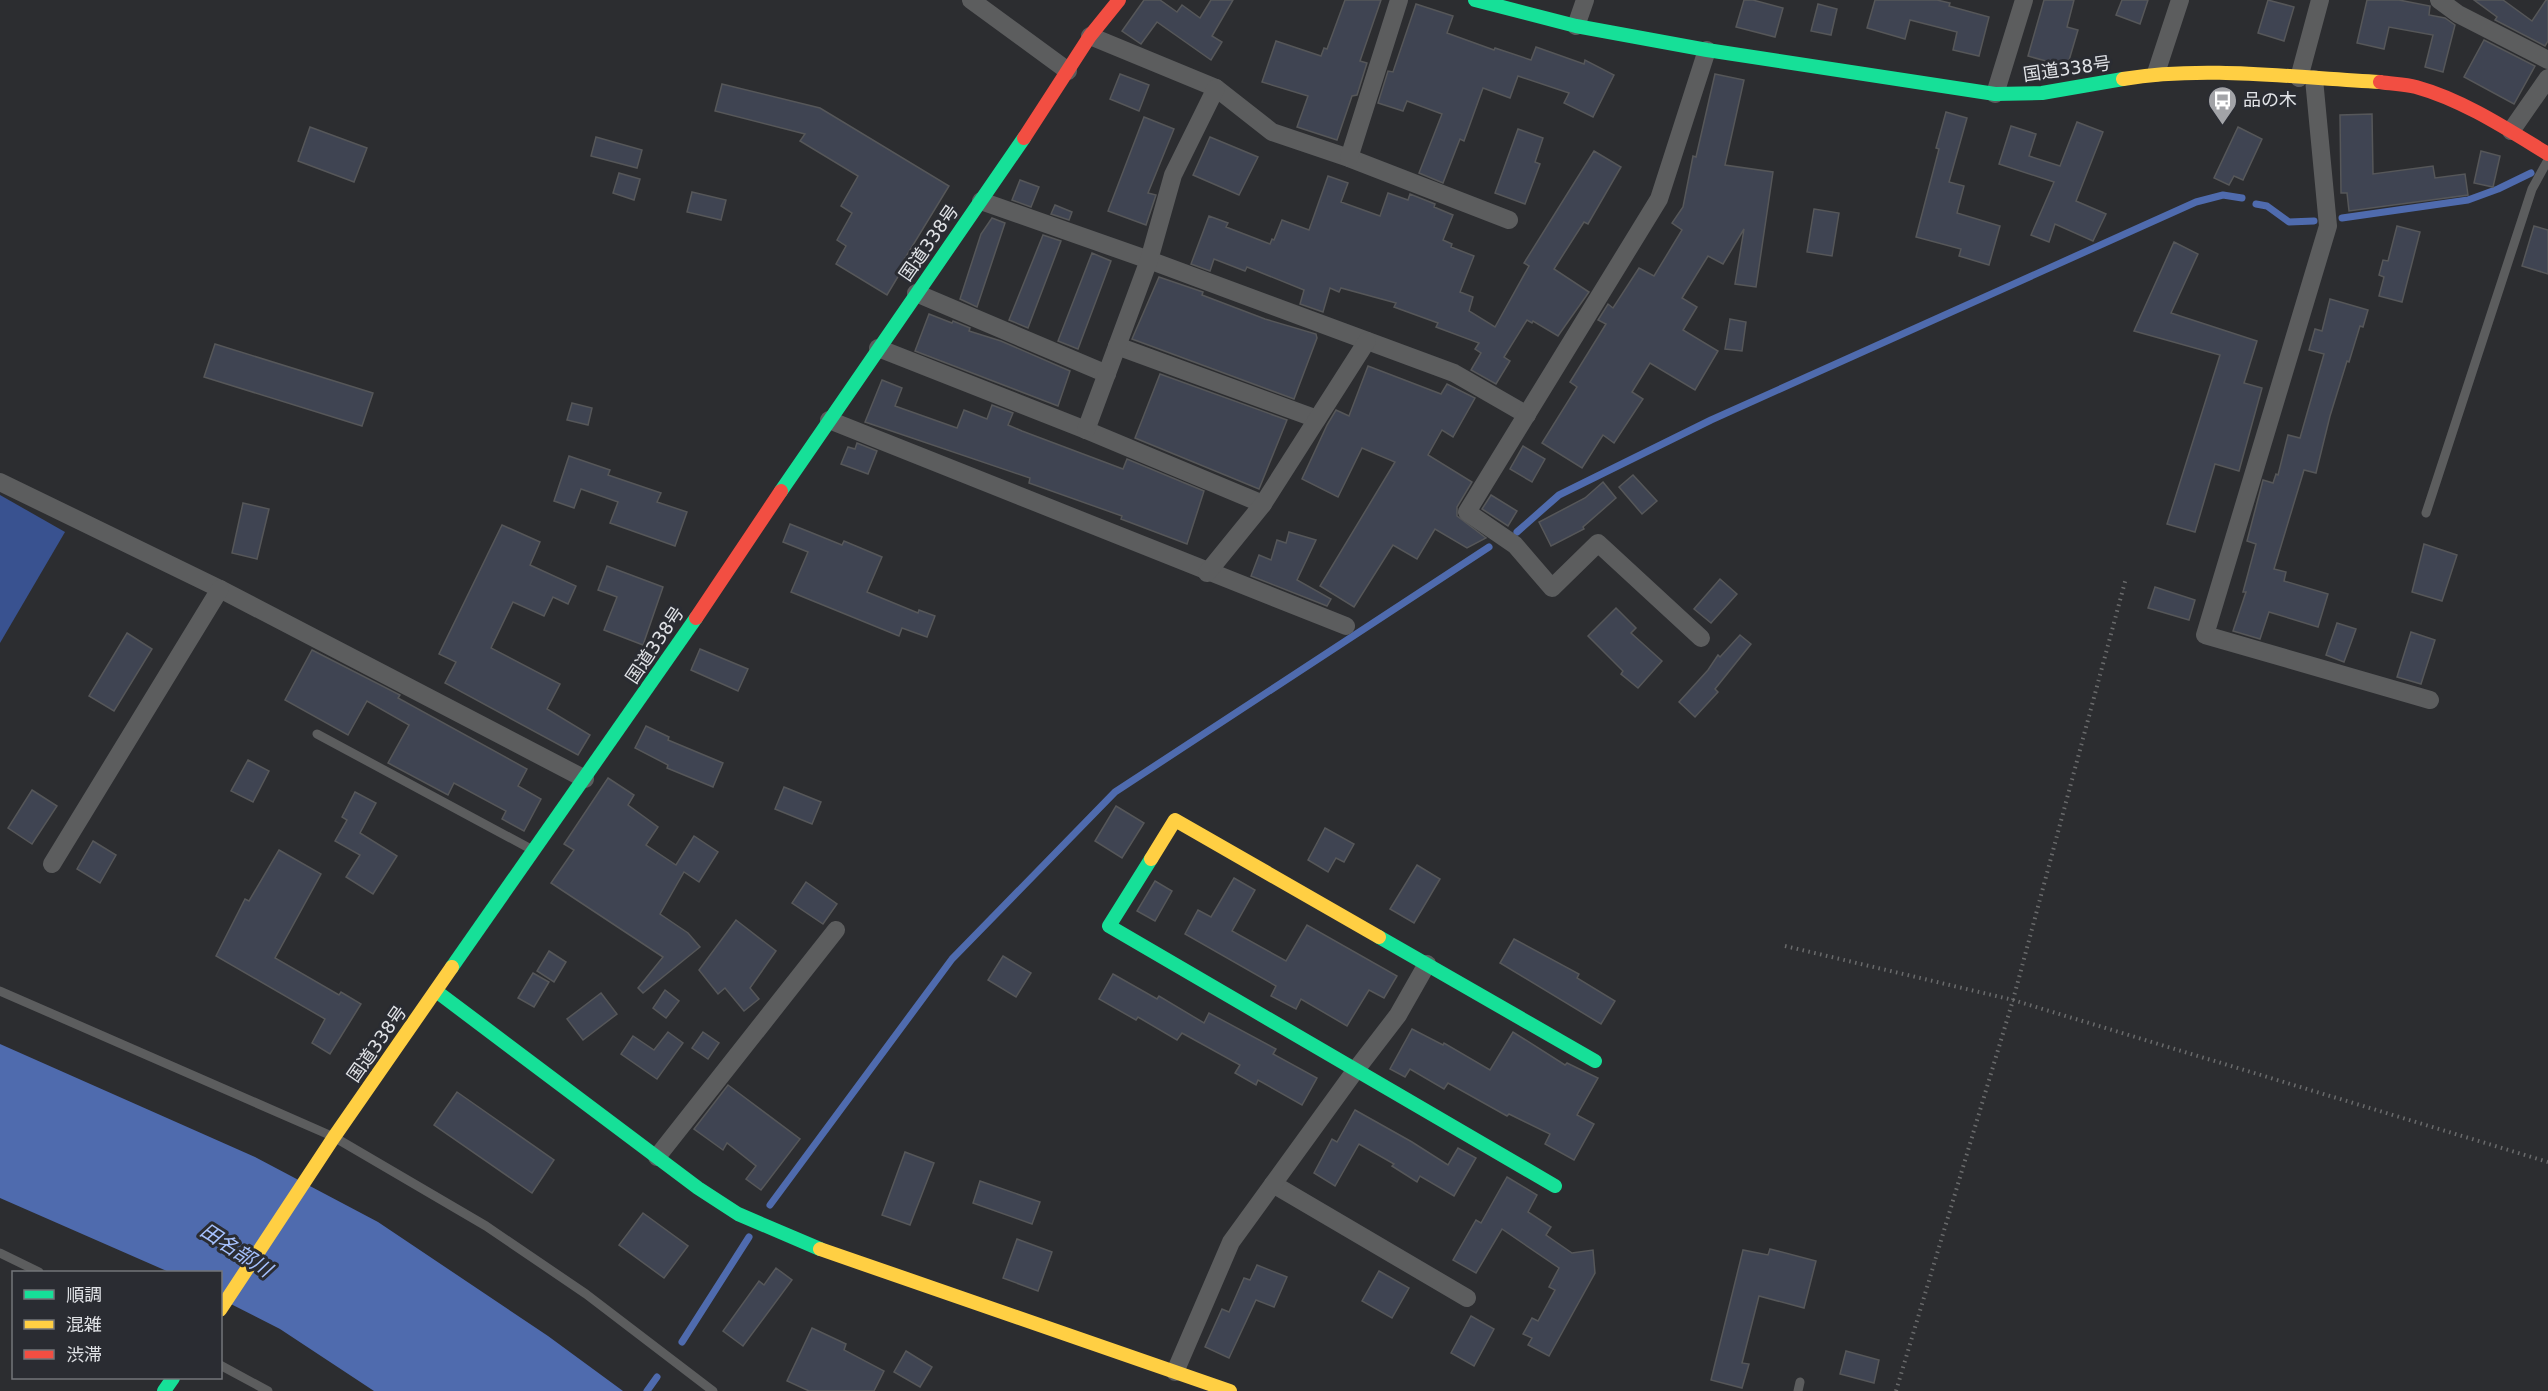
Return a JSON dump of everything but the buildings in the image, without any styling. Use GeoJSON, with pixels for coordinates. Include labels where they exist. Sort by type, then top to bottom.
{"type":"FeatureCollection","features":[{"type":"Feature","properties":{"kind":"main road","name":"国道338号"},"geometry":{"type":"LineString","coordinates":[[222,1307],[334,1137],[533,850],[585,779],[878,348],[981,201],[1090,36],[1119,0]]}},
{"type":"Feature","properties":{"kind":"main road","name":"国道338号"},"geometry":{"type":"LineString","coordinates":[[1475,0],[1576,26],[1707,50],[1995,94],[2042,93],[2156,73],[2307,78],[2380,82],[2415,87],[2442,96],[2511,130],[2548,154]]}},
{"type":"Feature","properties":{"kind":"main road"},"geometry":{"type":"LineString","coordinates":[[1555,1185],[1355,1071],[1109,926],[1175,820],[1595,1061]]}},
{"type":"Feature","properties":{"kind":"main road"},"geometry":{"type":"LineString","coordinates":[[436,991],[698,1188],[738,1214],[797,1241],[1230,1391]]}},
{"type":"Feature","properties":{"kind":"street"},"geometry":{"type":"LineString","coordinates":[[971,0],[1068,71]]}},
{"type":"Feature","properties":{"kind":"street"},"geometry":{"type":"LineString","coordinates":[[1349,158],[1399,0]]}},
{"type":"Feature","properties":{"kind":"street"},"geometry":{"type":"LineString","coordinates":[[1576,26],[1585,0]]}},
{"type":"Feature","properties":{"kind":"street"},"geometry":{"type":"LineString","coordinates":[[1995,94],[2024,0]]}},
{"type":"Feature","properties":{"kind":"street"},"geometry":{"type":"LineString","coordinates":[[2156,73],[2180,0]]}},
{"type":"Feature","properties":{"kind":"street"},"geometry":{"type":"LineString","coordinates":[[2320,0],[2307,78],[2328,226],[2205,635],[2430,700]]}},
{"type":"Feature","properties":{"kind":"street"},"geometry":{"type":"LineString","coordinates":[[2439,0],[2458,14],[2548,60]]}},
{"type":"Feature","properties":{"kind":"street"},"geometry":{"type":"LineString","coordinates":[[1090,36],[1216,88],[1272,132],[1349,158],[1509,220]]}},
{"type":"Feature","properties":{"kind":"street"},"geometry":{"type":"LineString","coordinates":[[1701,638],[1598,543],[1552,588],[1515,545],[1467,512],[1659,199],[1707,50]]}},
{"type":"Feature","properties":{"kind":"street"},"geometry":{"type":"LineString","coordinates":[[2511,130],[2548,78]]}},
{"type":"Feature","properties":{"kind":"street"},"geometry":{"type":"LineString","coordinates":[[1086,430],[1149,260],[1173,175],[1216,88]]}},
{"type":"Feature","properties":{"kind":"street"},"geometry":{"type":"LineString","coordinates":[[981,201],[1149,260],[1454,373],[1527,415]]}},
{"type":"Feature","properties":{"kind":"street"},"geometry":{"type":"LineString","coordinates":[[916,293],[1107,374]]}},
{"type":"Feature","properties":{"kind":"street"},"geometry":{"type":"LineString","coordinates":[[1208,573],[1263,504],[1367,341]]}},
{"type":"Feature","properties":{"kind":"street"},"geometry":{"type":"LineString","coordinates":[[1117,346],[1317,419]]}},
{"type":"Feature","properties":{"kind":"street"},"geometry":{"type":"LineString","coordinates":[[878,348],[1086,430],[1263,504]]}},
{"type":"Feature","properties":{"kind":"street"},"geometry":{"type":"LineString","coordinates":[[829,420],[1208,573],[1346,626]]}},
{"type":"Feature","properties":{"kind":"street"},"geometry":{"type":"LineString","coordinates":[[0,482],[220,589],[585,779]]}},
{"type":"Feature","properties":{"kind":"street"},"geometry":{"type":"LineString","coordinates":[[51,864],[220,589]]}},
{"type":"Feature","properties":{"kind":"street"},"geometry":{"type":"LineString","coordinates":[[657,1156],[836,930]]}},
{"type":"Feature","properties":{"kind":"street"},"geometry":{"type":"LineString","coordinates":[[1175,1372],[1231,1242],[1398,1015],[1426,964]]}},
{"type":"Feature","properties":{"kind":"street"},"geometry":{"type":"LineString","coordinates":[[1273,1184],[1467,1298]]}},
{"type":"Feature","properties":{"kind":"lane"},"geometry":{"type":"LineString","coordinates":[[2426,513],[2532,189],[2548,160]]}},
{"type":"Feature","properties":{"kind":"lane"},"geometry":{"type":"LineString","coordinates":[[317,734],[533,850]]}},
{"type":"Feature","properties":{"kind":"lane"},"geometry":{"type":"LineString","coordinates":[[0,991],[334,1137],[486,1226],[586,1294],[713,1391]]}},
{"type":"Feature","properties":{"kind":"lane"},"geometry":{"type":"LineString","coordinates":[[0,1253],[37,1271]]}},
{"type":"Feature","properties":{"kind":"lane"},"geometry":{"type":"LineString","coordinates":[[222,1366],[268,1391]]}},
{"type":"Feature","properties":{"kind":"path"},"geometry":{"type":"LineString","coordinates":[[1896,1391],[2013,1000],[2126,578]]}},
{"type":"Feature","properties":{"kind":"path"},"geometry":{"type":"LineString","coordinates":[[1785,946],[2013,1000],[2548,1162]]}},
{"type":"Feature","properties":{"kind":"shaded area"},"geometry":{"type":"Polygon","coordinates":[[[0,495],[65,532],[0,643],[0,495]]]}},
{"type":"Feature","properties":{"kind":"water","name":"田名部川"},"geometry":{"type":"Polygon","coordinates":[[[0,1044],[255,1157],[378,1222],[548,1336],[623,1391],[374,1391],[280,1329],[222,1300],[222,1271],[167,1271],[0,1198],[0,1044]]]}},
{"type":"Feature","properties":{"kind":"waterway"},"geometry":{"type":"LineString","coordinates":[[2342,218],[2468,200],[2531,173]]}},
{"type":"Feature","properties":{"kind":"waterway"},"geometry":{"type":"LineString","coordinates":[[1517,532],[1559,495],[1711,420],[2196,202],[2223,195],[2242,198]]}},
{"type":"Feature","properties":{"kind":"waterway"},"geometry":{"type":"LineString","coordinates":[[2256,204],[2267,206],[2289,222],[2314,221]]}},
{"type":"Feature","properties":{"kind":"waterway"},"geometry":{"type":"LineString","coordinates":[[770,1205],[952,959],[1115,792],[1489,547]]}},
{"type":"Feature","properties":{"kind":"waterway"},"geometry":{"type":"LineString","coordinates":[[682,1342],[749,1237]]}},
{"type":"Feature","properties":{"kind":"waterway"},"geometry":{"type":"LineString","coordinates":[[647,1391],[657,1377]]}},
{"type":"Feature","properties":{"kind":"traffic: fast"},"geometry":{"type":"LineString","coordinates":[[1475,0],[1576,26],[1707,50],[1995,94],[2042,93],[2123,79]]}},
{"type":"Feature","properties":{"kind":"traffic: fast"},"geometry":{"type":"LineString","coordinates":[[781,491],[1024,138]]}},
{"type":"Feature","properties":{"kind":"traffic: fast"},"geometry":{"type":"LineString","coordinates":[[452,967],[696,618]]}},
{"type":"Feature","properties":{"kind":"traffic: fast"},"geometry":{"type":"LineString","coordinates":[[1151,859],[1109,926],[1555,1186]]}},
{"type":"Feature","properties":{"kind":"traffic: fast"},"geometry":{"type":"LineString","coordinates":[[1379,937],[1595,1061]]}},
{"type":"Feature","properties":{"kind":"traffic: fast"},"geometry":{"type":"LineString","coordinates":[[436,991],[698,1188],[738,1214],[820,1249]]}},
{"type":"Feature","properties":{"kind":"traffic: fast"},"geometry":{"type":"LineString","coordinates":[[164,1391],[172,1379]]}},
{"type":"Feature","properties":{"kind":"traffic: slow"},"geometry":{"type":"LineString","coordinates":[[2123,79],[2154,75],[2218,73],[2380,82]]}},
{"type":"Feature","properties":{"kind":"traffic: slow"},"geometry":{"type":"LineString","coordinates":[[1151,859],[1175,820],[1379,937]]}},
{"type":"Feature","properties":{"kind":"traffic: slow"},"geometry":{"type":"LineString","coordinates":[[222,1307],[334,1137],[452,967]]}},
{"type":"Feature","properties":{"kind":"traffic: slow"},"geometry":{"type":"LineString","coordinates":[[820,1249],[1230,1391]]}},
{"type":"Feature","properties":{"kind":"traffic: jam"},"geometry":{"type":"LineString","coordinates":[[1024,138],[1090,36],[1119,0]]}},
{"type":"Feature","properties":{"kind":"traffic: jam"},"geometry":{"type":"LineString","coordinates":[[2380,82],[2416,87],[2451,99],[2548,154]]}},
{"type":"Feature","properties":{"kind":"traffic: jam"},"geometry":{"type":"LineString","coordinates":[[696,618],[781,491]]}},
{"type":"Feature","properties":{"kind":"place","name":"品の木"},"geometry":{"type":"Point","coordinates":[2222,126]}}]}
